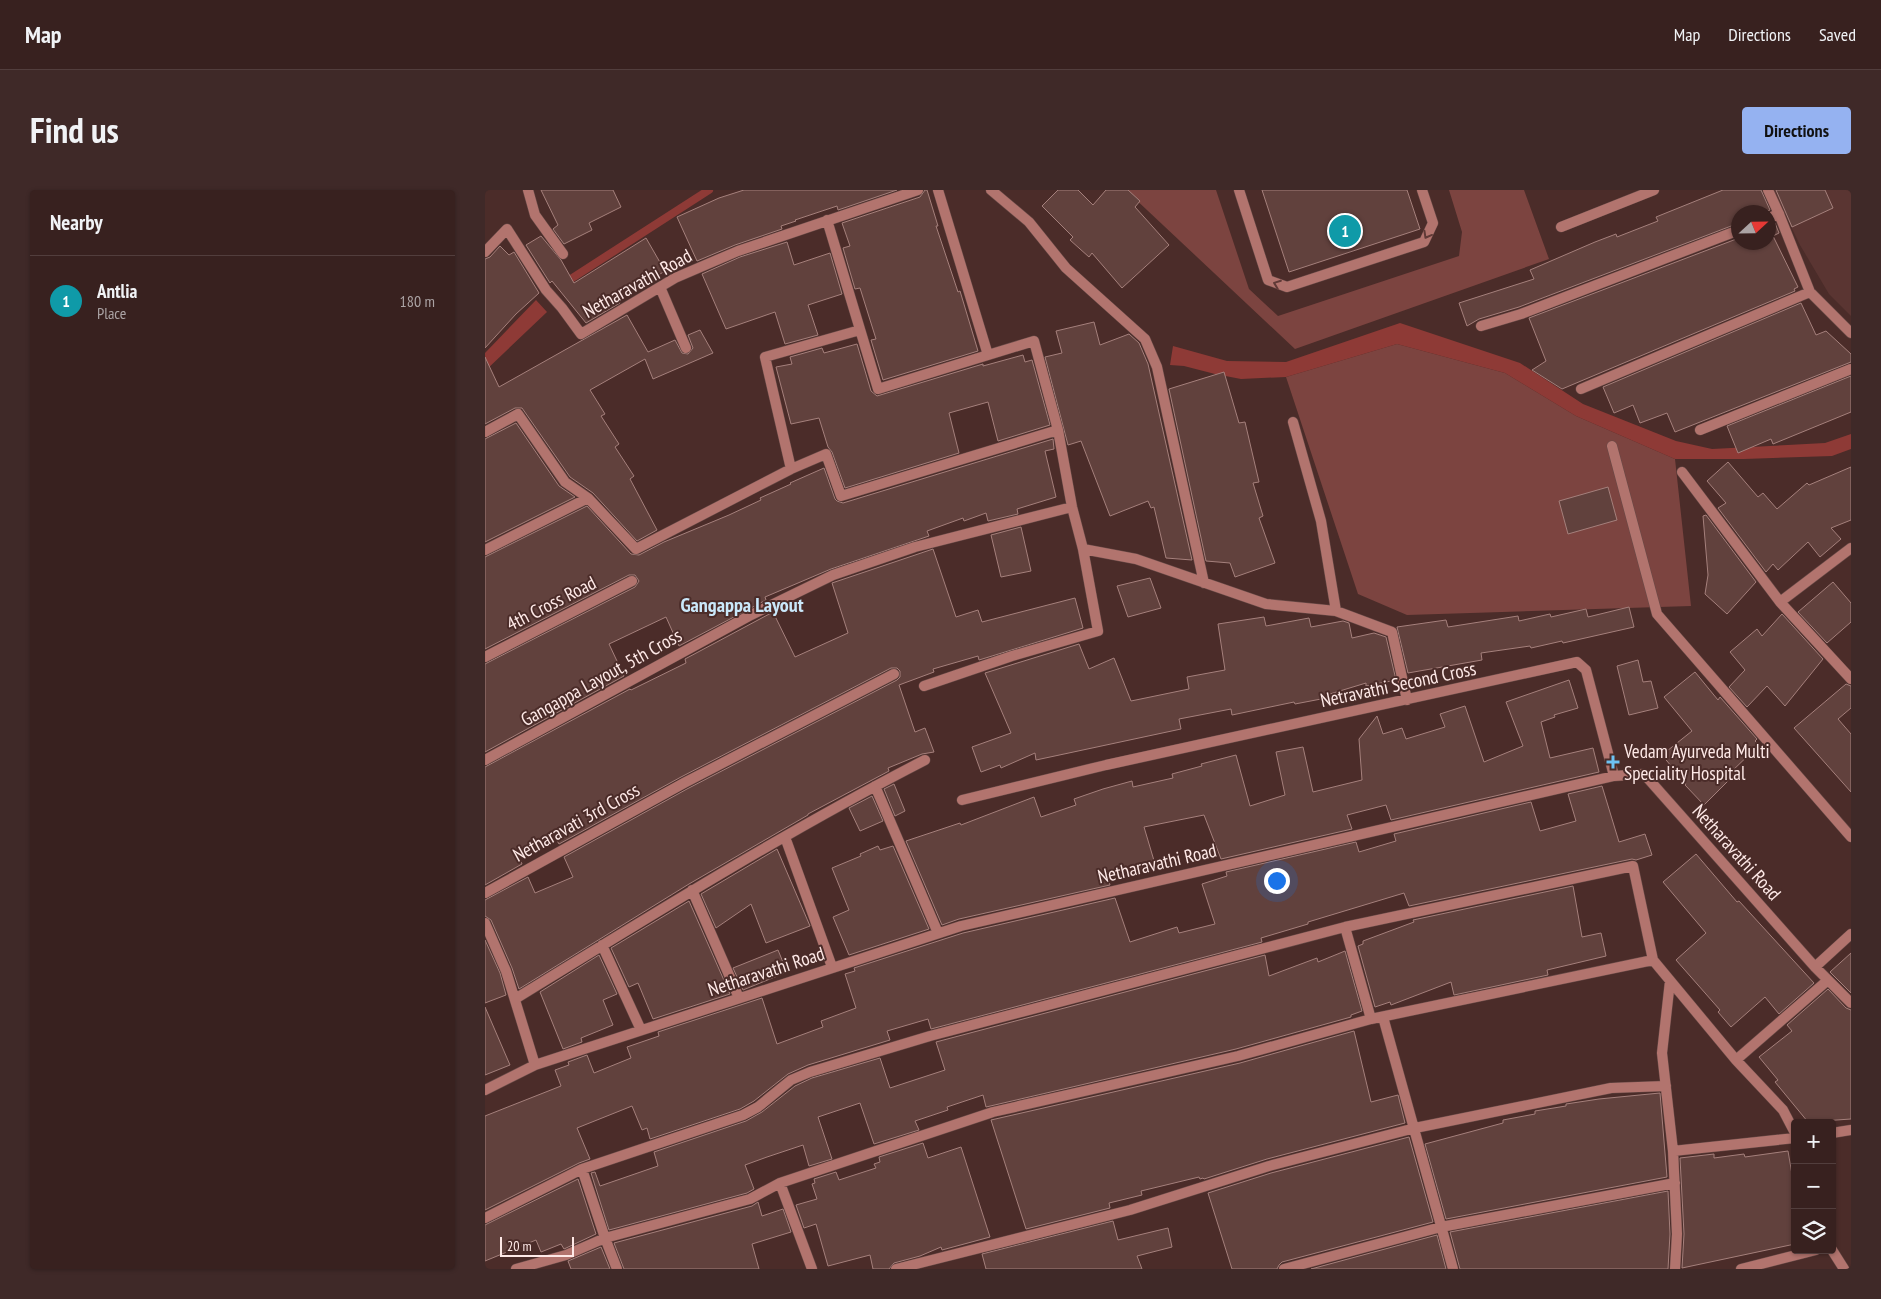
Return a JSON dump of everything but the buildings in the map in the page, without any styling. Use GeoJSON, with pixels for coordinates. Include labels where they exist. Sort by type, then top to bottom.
{"type":"FeatureCollection","features":[{"type":"Feature","properties":{"kind":"street"},"geometry":{"type":"LineString","coordinates":[[528,190],[535,215],[563,254]]}},
{"type":"Feature","properties":{"kind":"street","name":"Netharavathi Road"},"geometry":{"type":"LineString","coordinates":[[485,252],[507,229],[546,290],[581,334],[675,278],[737,251],[918,190]]}},
{"type":"Feature","properties":{"kind":"street"},"geometry":{"type":"LineString","coordinates":[[938,190],[988,355]]}},
{"type":"Feature","properties":{"kind":"street"},"geometry":{"type":"LineString","coordinates":[[991,190],[1029,222],[1066,268],[1145,339],[1157,367],[1204,583]]}},
{"type":"Feature","properties":{"kind":"street"},"geometry":{"type":"LineString","coordinates":[[1239,190],[1268,280],[1287,287],[1424,242],[1433,223],[1422,190]]}},
{"type":"Feature","properties":{"kind":"street"},"geometry":{"type":"LineString","coordinates":[[1561,227],[1654,190]]}},
{"type":"Feature","properties":{"kind":"street"},"geometry":{"type":"LineString","coordinates":[[1768,190],[1810,292],[1851,333]]}},
{"type":"Feature","properties":{"kind":"street"},"geometry":{"type":"LineString","coordinates":[[827,220],[878,389],[1034,340],[1058,430],[1072,507],[1083,549],[1099,631],[1012,656],[924,686]]}},
{"type":"Feature","properties":{"kind":"street"},"geometry":{"type":"LineString","coordinates":[[1481,326],[1521,314],[1731,233]]}},
{"type":"Feature","properties":{"kind":"street"},"geometry":{"type":"LineString","coordinates":[[660,287],[686,348]]}},
{"type":"Feature","properties":{"kind":"street"},"geometry":{"type":"LineString","coordinates":[[1581,390],[1810,292]]}},
{"type":"Feature","properties":{"kind":"street"},"geometry":{"type":"LineString","coordinates":[[791,469],[765,357],[860,330]]}},
{"type":"Feature","properties":{"kind":"street"},"geometry":{"type":"LineString","coordinates":[[1700,430],[1851,369]]}},
{"type":"Feature","properties":{"kind":"street"},"geometry":{"type":"LineString","coordinates":[[485,432],[518,414],[565,482],[588,498],[636,549],[791,469],[827,454],[841,496],[1058,430]]}},
{"type":"Feature","properties":{"kind":"street"},"geometry":{"type":"LineString","coordinates":[[1293,422],[1321,522],[1336,611]]}},
{"type":"Feature","properties":{"kind":"street"},"geometry":{"type":"LineString","coordinates":[[1612,446],[1657,614],[1851,836]]}},
{"type":"Feature","properties":{"kind":"street"},"geometry":{"type":"LineString","coordinates":[[1682,472],[1780,602],[1851,678]]}},
{"type":"Feature","properties":{"kind":"street"},"geometry":{"type":"LineString","coordinates":[[485,550],[588,498]]}},
{"type":"Feature","properties":{"kind":"street","name":"Gangappa Layout, 5th Cross"},"geometry":{"type":"LineString","coordinates":[[485,760],[749,616],[833,575],[915,547],[1072,507]]}},
{"type":"Feature","properties":{"kind":"street"},"geometry":{"type":"LineString","coordinates":[[1780,602],[1851,548]]}},
{"type":"Feature","properties":{"kind":"street"},"geometry":{"type":"LineString","coordinates":[[1083,549],[1136,559],[1266,604],[1336,611],[1392,632],[1407,700]]}},
{"type":"Feature","properties":{"kind":"street","name":"4th Cross Road"},"geometry":{"type":"LineString","coordinates":[[485,657],[632,581]]}},
{"type":"Feature","properties":{"kind":"street","name":"Netravathi Second Cross"},"geometry":{"type":"LineString","coordinates":[[962,800],[1106,765],[1577,662],[1586,670],[1615,776]]}},
{"type":"Feature","properties":{"kind":"street","name":"Netharavati 3rd Cross"},"geometry":{"type":"LineString","coordinates":[[485,893],[684,783],[894,674]]}},
{"type":"Feature","properties":{"kind":"street"},"geometry":{"type":"LineString","coordinates":[[515,999],[692,890],[875,786],[925,760]]}},
{"type":"Feature","properties":{"kind":"street","name":"Netharavathi Road"},"geometry":{"type":"LineString","coordinates":[[485,1090],[535,1065],[961,926],[1615,776],[1644,774],[1815,967],[1851,1003]]}},
{"type":"Feature","properties":{"kind":"street"},"geometry":{"type":"LineString","coordinates":[[875,786],[938,933]]}},
{"type":"Feature","properties":{"kind":"street"},"geometry":{"type":"LineString","coordinates":[[785,837],[833,967]]}},
{"type":"Feature","properties":{"kind":"street"},"geometry":{"type":"LineString","coordinates":[[485,1218],[582,1169],[743,1116],[758,1107],[791,1080],[810,1072],[930,1036],[1345,928],[1633,866],[1653,960],[1736,1060],[1783,1110],[1791,1125]]}},
{"type":"Feature","properties":{"kind":"street"},"geometry":{"type":"LineString","coordinates":[[692,890],[739,998]]}},
{"type":"Feature","properties":{"kind":"street"},"geometry":{"type":"LineString","coordinates":[[485,923],[506,971],[535,1065]]}},
{"type":"Feature","properties":{"kind":"street"},"geometry":{"type":"LineString","coordinates":[[1345,928],[1371,1019]]}},
{"type":"Feature","properties":{"kind":"street"},"geometry":{"type":"LineString","coordinates":[[1815,967],[1851,934]]}},
{"type":"Feature","properties":{"kind":"street"},"geometry":{"type":"LineString","coordinates":[[602,945],[641,1030]]}},
{"type":"Feature","properties":{"kind":"street"},"geometry":{"type":"LineString","coordinates":[[516,1269],[566,1254],[605,1238],[750,1198],[781,1183],[993,1112],[1238,1056],[1383,1016],[1653,960]]}},
{"type":"Feature","properties":{"kind":"street"},"geometry":{"type":"LineString","coordinates":[[1736,1060],[1828,980]]}},
{"type":"Feature","properties":{"kind":"street"},"geometry":{"type":"LineString","coordinates":[[1670,981],[1661,1053],[1673,1151],[1677,1234],[1675,1269]]}},
{"type":"Feature","properties":{"kind":"street"},"geometry":{"type":"LineString","coordinates":[[1383,1016],[1453,1269]]}},
{"type":"Feature","properties":{"kind":"street"},"geometry":{"type":"LineString","coordinates":[[896,1269],[1130,1210],[1269,1166],[1415,1128],[1611,1088],[1666,1086]]}},
{"type":"Feature","properties":{"kind":"street"},"geometry":{"type":"LineString","coordinates":[[1836,1132],[1851,1130]]}},
{"type":"Feature","properties":{"kind":"street"},"geometry":{"type":"LineString","coordinates":[[1673,1151],[1791,1138]]}},
{"type":"Feature","properties":{"kind":"street"},"geometry":{"type":"LineString","coordinates":[[582,1169],[617,1269]]}},
{"type":"Feature","properties":{"kind":"street"},"geometry":{"type":"LineString","coordinates":[[781,1183],[812,1269]]}},
{"type":"Feature","properties":{"kind":"street"},"geometry":{"type":"LineString","coordinates":[[1284,1269],[1441,1227],[1675,1183]]}},
{"type":"Feature","properties":{"kind":"street"},"geometry":{"type":"LineString","coordinates":[[1741,1269],[1800,1254]]}},
{"type":"Feature","properties":{"kind":"street"},"geometry":{"type":"LineString","coordinates":[[1835,1254],[1844,1269]]}},
{"type":"Feature","properties":{"kind":"shaded area"},"geometry":{"type":"Polygon","coordinates":[[[1121,190],[1216,190],[1249,289],[1278,316],[1459,256],[1462,232],[1449,190],[1524,190],[1549,259],[1295,349],[1131,195],[1121,190]]]}},
{"type":"Feature","properties":{"kind":"shaded area"},"geometry":{"type":"Polygon","coordinates":[[[1773,190],[1851,190],[1851,316],[1829,294],[1800,245],[1773,190]]]}},
{"type":"Feature","properties":{"kind":"shaded area"},"geometry":{"type":"Polygon","coordinates":[[[536,300],[547,312],[485,371],[485,353],[536,300]]]}},
{"type":"Feature","properties":{"kind":"shaded area"},"geometry":{"type":"Polygon","coordinates":[[[1400,323],[1520,363],[1583,404],[1676,441],[1712,449],[1825,443],[1851,434],[1851,449],[1832,456],[1675,459],[1576,416],[1505,373],[1397,344],[1286,377],[1241,379],[1184,366],[1170,365],[1173,346],[1227,361],[1286,362],[1400,323]]]}},
{"type":"Feature","properties":{"kind":"shaded area"},"geometry":{"type":"Polygon","coordinates":[[[1397,344],[1505,373],[1576,416],[1675,459],[1691,606],[1407,615],[1358,594],[1286,377],[1397,344]]]}},
{"type":"Feature","properties":{"kind":"waterway"},"geometry":{"type":"LineString","coordinates":[[563,284],[709,190]]}},
{"type":"Feature","properties":{"kind":"place","name":"Antlia"},"geometry":{"type":"Point","coordinates":[1345,231]}},
{"type":"Feature","properties":{"kind":"place","name":"Vedam Ayurveda Multi Speciality Hospital"},"geometry":{"type":"Point","coordinates":[1613,762]}},
{"type":"Feature","properties":{"kind":"district","name":"Gangappa Layout"},"geometry":{"type":"Point","coordinates":[742,605]}}]}
